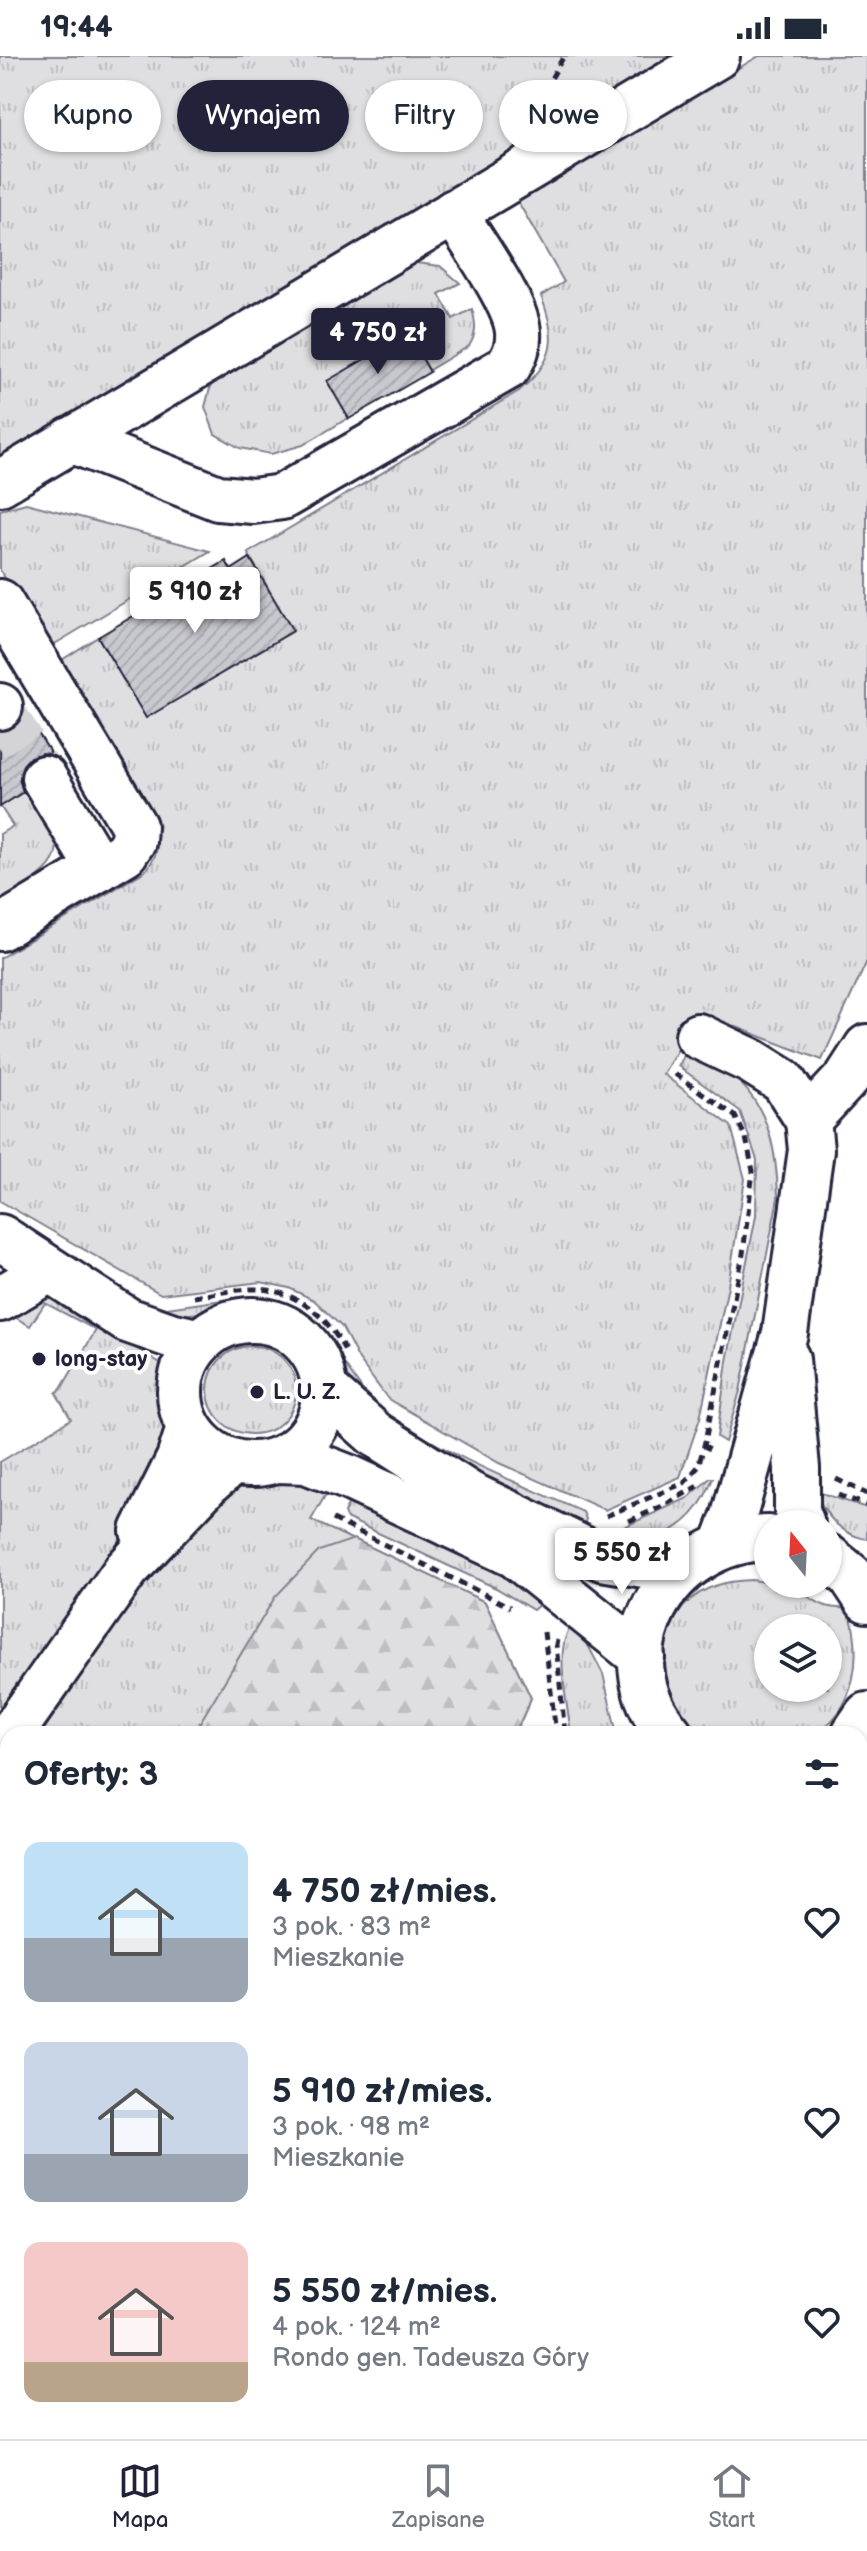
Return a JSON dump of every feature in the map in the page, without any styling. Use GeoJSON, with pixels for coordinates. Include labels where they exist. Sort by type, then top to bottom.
{"type":"FeatureCollection","features":[{"type":"Feature","properties":{"kind":"street"},"geometry":{"type":"LineString","coordinates":[[0,483],[717,56]]}},
{"type":"Feature","properties":{"kind":"street"},"geometry":{"type":"LineString","coordinates":[[71,440],[218,498],[253,501],[282,497],[508,367],[517,353],[518,330],[512,310],[454,212]]}},
{"type":"Feature","properties":{"kind":"street"},"geometry":{"type":"LineString","coordinates":[[0,602],[134,826],[133,841],[125,853],[0,928]]}},
{"type":"Feature","properties":{"kind":"street"},"geometry":{"type":"LineString","coordinates":[[44,778],[99,869]]}},
{"type":"Feature","properties":{"kind":"street"},"geometry":{"type":"LineString","coordinates":[[698,1036],[751,1061],[783,1081],[808,1120],[811,1150],[785,1333],[734,1516],[723,1545]]}},
{"type":"Feature","properties":{"kind":"street"},"geometry":{"type":"LineString","coordinates":[[808,1120],[847,1078],[867,1047]]}},
{"type":"Feature","properties":{"kind":"street"},"geometry":{"type":"LineString","coordinates":[[0,1299],[17,1251],[127,1320],[200,1342]]}},
{"type":"Feature","properties":{"kind":"street"},"geometry":{"type":"LineString","coordinates":[[260,1321],[286,1329],[301,1340],[313,1354],[321,1371],[324,1389],[323,1407],[307,1440],[277,1460],[263,1464],[233,1462],[201,1443],[189,1428],[180,1393],[182,1374],[200,1342],[232,1323],[260,1321]]}},
{"type":"Feature","properties":{"kind":"street"},"geometry":{"type":"LineString","coordinates":[[785,1333],[797,1468],[797,1510]]}},
{"type":"Feature","properties":{"kind":"street"},"geometry":{"type":"LineString","coordinates":[[324,1389],[375,1434],[469,1494],[602,1558],[680,1571]]}},
{"type":"Feature","properties":{"kind":"street"},"geometry":{"type":"LineString","coordinates":[[126,1570],[179,1459],[189,1428]]}},
{"type":"Feature","properties":{"kind":"street"},"geometry":{"type":"LineString","coordinates":[[277,1460],[306,1461],[350,1478],[515,1555],[642,1657]]}},
{"type":"Feature","properties":{"kind":"street"},"geometry":{"type":"LineString","coordinates":[[17,1726],[126,1570],[178,1512],[233,1462]]}},
{"type":"Feature","properties":{"kind":"street"},"geometry":{"type":"LineString","coordinates":[[663,1726],[648,1694],[642,1657],[649,1619],[667,1585],[680,1571],[707,1551],[754,1539]]}},
{"type":"Feature","properties":{"kind":"path"},"geometry":{"type":"LineString","coordinates":[[674,1073],[735,1116],[746,1138],[753,1171],[743,1254],[704,1446]]}},
{"type":"Feature","properties":{"kind":"green space"},"geometry":{"type":"Polygon","coordinates":[[[0,56],[675,56],[627,85],[627,80],[499,80],[499,152],[514,152],[0,458],[0,56]]]}},
{"type":"Feature","properties":{"kind":"green space"},"geometry":{"type":"Polygon","coordinates":[[[759,56],[867,56],[867,961],[822,1060],[700,1013],[663,1074],[731,1126],[745,1179],[728,1286],[700,1418],[680,1477],[605,1510],[499,1463],[388,1399],[359,1360],[342,1327],[314,1300],[289,1288],[261,1282],[161,1294],[0,1201],[0,958],[145,871],[157,850],[154,826],[57,663],[98,637],[146,717],[292,632],[248,553],[519,391],[531,380],[540,370],[550,348],[550,325],[541,296],[564,282],[517,200],[598,152],[627,152],[627,135],[759,56]]]}},
{"type":"Feature","properties":{"kind":"green space"},"geometry":{"type":"Polygon","coordinates":[[[408,262],[440,266],[460,283],[439,294],[453,319],[472,309],[475,328],[469,346],[303,445],[271,454],[240,448],[215,434],[205,407],[212,381],[408,262]]]}},
{"type":"Feature","properties":{"kind":"green space"},"geometry":{"type":"Polygon","coordinates":[[[26,503],[210,551],[48,648],[0,570],[0,510],[26,503]]]}},
{"type":"Feature","properties":{"kind":"green space"},"geometry":{"type":"Polygon","coordinates":[[[30,788],[52,829],[56,855],[39,876],[0,902],[0,834],[13,826],[0,806],[30,788]]]}},
{"type":"Feature","properties":{"kind":"green space"},"geometry":{"type":"Polygon","coordinates":[[[687,1051],[725,1071],[748,1091],[764,1118],[776,1165],[778,1198],[740,1391],[725,1442],[717,1437],[727,1361],[756,1216],[757,1160],[740,1111],[678,1066],[687,1051]]]}},
{"type":"Feature","properties":{"kind":"green space"},"geometry":{"type":"Polygon","coordinates":[[[45,1294],[162,1364],[167,1372],[171,1429],[155,1484],[47,1656],[0,1723],[0,1462],[71,1419],[56,1393],[96,1330],[45,1303],[30,1326],[4,1311],[45,1294]]]}},
{"type":"Feature","properties":{"kind":"green space"},"geometry":{"type":"Polygon","coordinates":[[[250,1296],[296,1307],[317,1322],[373,1404],[343,1385],[333,1352],[324,1338],[313,1325],[285,1307],[251,1302],[190,1314],[160,1309],[250,1296]]]}},
{"type":"Feature","properties":{"kind":"green space"},"geometry":{"type":"Polygon","coordinates":[[[252,1346],[277,1353],[289,1365],[296,1390],[289,1415],[277,1427],[252,1434],[227,1427],[215,1415],[208,1390],[215,1365],[227,1353],[252,1346]]]}},
{"type":"Feature","properties":{"kind":"green space"},"geometry":{"type":"Polygon","coordinates":[[[396,1423],[467,1460],[583,1512],[586,1519],[582,1530],[504,1499],[396,1423]]]}},
{"type":"Feature","properties":{"kind":"green space"},"geometry":{"type":"Polygon","coordinates":[[[713,1478],[697,1508],[675,1528],[647,1539],[613,1540],[617,1530],[688,1498],[713,1478]]]}},
{"type":"Feature","properties":{"kind":"green space"},"geometry":{"type":"Polygon","coordinates":[[[288,1480],[326,1494],[311,1520],[485,1602],[531,1698],[519,1726],[47,1726],[172,1545],[226,1489],[257,1481],[288,1480]]]}},
{"type":"Feature","properties":{"kind":"green space"},"geometry":{"type":"Polygon","coordinates":[[[815,1491],[867,1508],[867,1539],[842,1529],[842,1510],[824,1508],[815,1491]]]}},
{"type":"Feature","properties":{"kind":"green space"},"geometry":{"type":"Polygon","coordinates":[[[350,1500],[489,1566],[540,1604],[533,1610],[496,1588],[346,1518],[344,1513],[350,1500]]]}},
{"type":"Feature","properties":{"kind":"green space"},"geometry":{"type":"Polygon","coordinates":[[[354,1539],[485,1602],[531,1698],[519,1726],[198,1726],[275,1597],[319,1551],[354,1539]]]}},
{"type":"Feature","properties":{"kind":"green space"},"geometry":{"type":"Polygon","coordinates":[[[754,1580],[754,1598],[811,1598],[825,1606],[848,1608],[855,1642],[853,1678],[840,1711],[828,1724],[692,1726],[688,1723],[669,1692],[665,1674],[668,1636],[674,1619],[685,1605],[699,1593],[715,1586],[754,1580]]]}},
{"type":"Feature","properties":{"kind":"green space"},"geometry":{"type":"Polygon","coordinates":[[[570,1628],[589,1647],[603,1674],[615,1726],[570,1726],[562,1664],[565,1638],[570,1628]]]}},
{"type":"Feature","properties":{"kind":"building"},"geometry":{"type":"Polygon","coordinates":[[[408,334],[430,372],[349,419],[327,381],[408,334]]]}},
{"type":"Feature","properties":{"kind":"building"},"geometry":{"type":"Polygon","coordinates":[[[250,558],[293,631],[146,718],[98,637],[226,561],[231,570],[250,558]]]}},
{"type":"Feature","properties":{"kind":"building"},"geometry":{"type":"Polygon","coordinates":[[[24,711],[52,755],[43,753],[30,757],[23,765],[19,778],[23,792],[0,807],[0,732],[13,728],[24,711]]]}},
{"type":"Feature","properties":{"kind":"tunnel"},"geometry":{"type":"LineString","coordinates":[[0,707],[44,778]]}},
{"type":"Feature","properties":{"kind":"place","name":"long-stay"},"geometry":{"type":"Point","coordinates":[39,1359]}},
{"type":"Feature","properties":{"kind":"place","name":"L. U. Z."},"geometry":{"type":"Point","coordinates":[257,1392]}}]}
